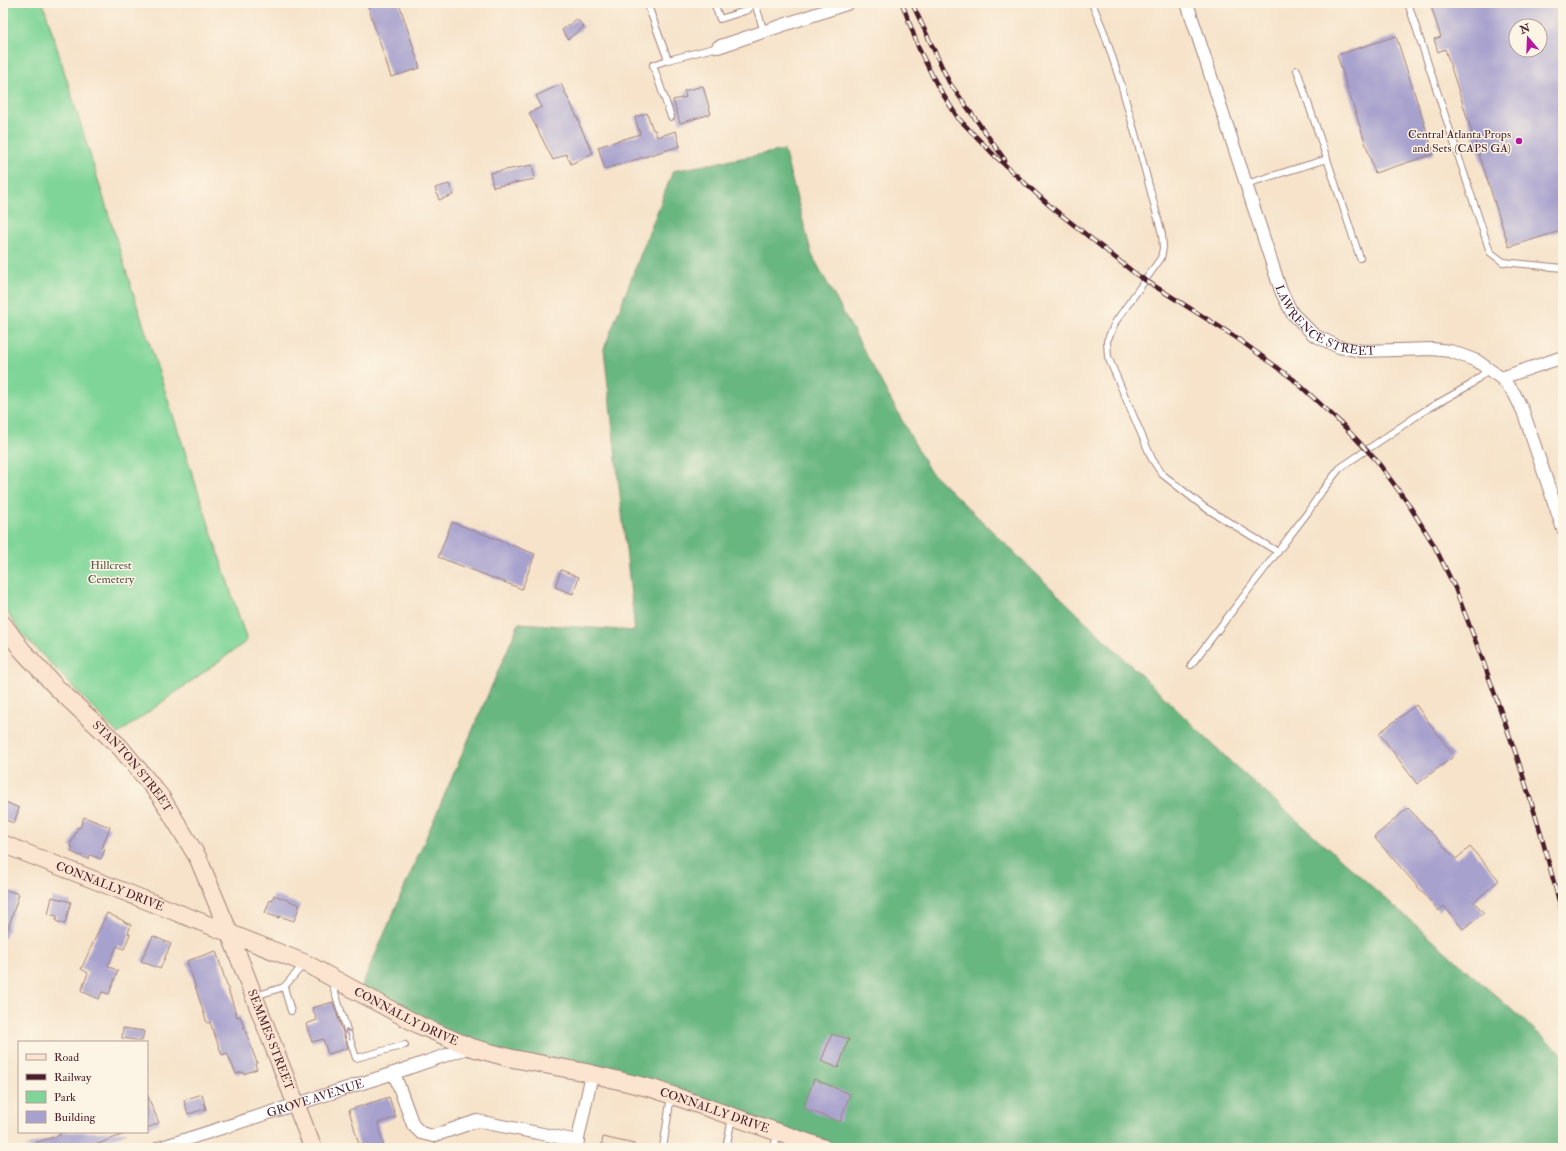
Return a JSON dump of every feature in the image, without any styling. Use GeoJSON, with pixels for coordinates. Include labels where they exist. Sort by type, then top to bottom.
{"type":"FeatureCollection","features":[{"type":"Feature","properties":{"kind":"street"},"geometry":{"type":"LineString","coordinates":[[718,47],[764,32],[833,6],[849,3]]}},
{"type":"Feature","properties":{"kind":"street","name":"LAWRENCE STREET"},"geometry":{"type":"LineString","coordinates":[[1188,3],[1281,291],[1292,313],[1314,335],[1339,347],[1362,351],[1432,349],[1450,351],[1477,360],[1501,378],[1514,393],[1523,412],[1563,529]]}},
{"type":"Feature","properties":{"kind":"street"},"geometry":{"type":"LineString","coordinates":[[1501,378],[1563,357]]}},
{"type":"Feature","properties":{"kind":"street","name":"STANTON STREET"},"geometry":{"type":"LineString","coordinates":[[3,624],[22,650],[57,688],[120,747],[161,797],[198,858],[229,932]]}},
{"type":"Feature","properties":{"kind":"street","name":"CONNALLY DRIVE"},"geometry":{"type":"LineString","coordinates":[[3,844],[305,963],[419,1025],[470,1047],[510,1058],[592,1074],[654,1090],[732,1116],[775,1140],[823,1148]]}},
{"type":"Feature","properties":{"kind":"street","name":"SEMMES STREET"},"geometry":{"type":"LineString","coordinates":[[229,932],[313,1148]]}},
{"type":"Feature","properties":{"kind":"street","name":"GROVE AVENUE"},"geometry":{"type":"LineString","coordinates":[[159,1148],[394,1073],[470,1047]]}},
{"type":"Feature","properties":{"kind":"street"},"geometry":{"type":"LineString","coordinates":[[394,1073],[413,1125],[421,1133],[433,1136],[477,1121],[577,1144],[592,1074]]}},
{"type":"Feature","properties":{"kind":"lane"},"geometry":{"type":"LineString","coordinates":[[647,3],[668,60]]}},
{"type":"Feature","properties":{"kind":"lane"},"geometry":{"type":"LineString","coordinates":[[714,3],[720,19],[748,10],[751,3]]}},
{"type":"Feature","properties":{"kind":"lane"},"geometry":{"type":"LineString","coordinates":[[755,3],[764,32]]}},
{"type":"Feature","properties":{"kind":"lane"},"geometry":{"type":"LineString","coordinates":[[1092,3],[1104,32],[1138,144],[1162,234],[1163,248],[1161,258],[1116,321],[1107,341],[1108,357],[1152,459],[1162,474],[1204,507],[1278,552]]}},
{"type":"Feature","properties":{"kind":"lane"},"geometry":{"type":"LineString","coordinates":[[1408,3],[1490,252],[1503,262],[1563,268]]}},
{"type":"Feature","properties":{"kind":"lane"},"geometry":{"type":"LineString","coordinates":[[671,117],[653,65],[718,47]]}},
{"type":"Feature","properties":{"kind":"lane"},"geometry":{"type":"LineString","coordinates":[[1297,70],[1360,258]]}},
{"type":"Feature","properties":{"kind":"lane"},"geometry":{"type":"LineString","coordinates":[[1246,184],[1327,159]]}},
{"type":"Feature","properties":{"kind":"lane"},"geometry":{"type":"LineString","coordinates":[[1191,665],[1278,552],[1340,468],[1424,411],[1470,384],[1489,369]]}},
{"type":"Feature","properties":{"kind":"lane"},"geometry":{"type":"LineString","coordinates":[[254,996],[284,986],[305,963]]}},
{"type":"Feature","properties":{"kind":"lane"},"geometry":{"type":"LineString","coordinates":[[329,976],[356,1058],[405,1045]]}},
{"type":"Feature","properties":{"kind":"lane"},"geometry":{"type":"LineString","coordinates":[[284,986],[292,1011]]}},
{"type":"Feature","properties":{"kind":"lane"},"geometry":{"type":"LineString","coordinates":[[662,1148],[671,1095]]}},
{"type":"Feature","properties":{"kind":"lane"},"geometry":{"type":"LineString","coordinates":[[726,1148],[732,1116]]}},
{"type":"Feature","properties":{"kind":"green space","name":"Hillcrest Cemetery"},"geometry":{"type":"Polygon","coordinates":[[[3,3],[43,3],[134,296],[247,641],[118,734],[21,633],[3,606],[3,3]]]}},
{"type":"Feature","properties":{"kind":"green space"},"geometry":{"type":"Polygon","coordinates":[[[784,150],[812,255],[929,470],[1234,765],[1563,1055],[1563,1148],[804,1148],[672,1095],[459,1050],[360,990],[519,623],[635,631],[604,349],[673,171],[784,150]]]}},
{"type":"Feature","properties":{"kind":"building"},"geometry":{"type":"Polygon","coordinates":[[[367,3],[399,3],[420,68],[391,77],[367,3]]]}},
{"type":"Feature","properties":{"kind":"building","name":"Central Atlanta Props and Sets (CAPS GA)"},"geometry":{"type":"Polygon","coordinates":[[[1430,3],[1563,3],[1563,230],[1509,247],[1445,49],[1438,52],[1434,39],[1441,37],[1430,3]]]}},
{"type":"Feature","properties":{"kind":"building"},"geometry":{"type":"Polygon","coordinates":[[[577,19],[584,27],[568,39],[562,30],[577,19]]]}},
{"type":"Feature","properties":{"kind":"building"},"geometry":{"type":"Polygon","coordinates":[[[1396,36],[1434,154],[1375,173],[1337,55],[1396,36]]]}},
{"type":"Feature","properties":{"kind":"building"},"geometry":{"type":"Polygon","coordinates":[[[561,84],[593,153],[571,164],[566,154],[553,160],[529,113],[542,107],[536,96],[561,84]]]}},
{"type":"Feature","properties":{"kind":"building"},"geometry":{"type":"Polygon","coordinates":[[[703,86],[711,114],[680,123],[673,100],[686,97],[684,91],[703,86]]]}},
{"type":"Feature","properties":{"kind":"building"},"geometry":{"type":"Polygon","coordinates":[[[647,113],[657,137],[676,131],[680,146],[605,169],[598,147],[640,134],[635,117],[647,113]]]}},
{"type":"Feature","properties":{"kind":"building"},"geometry":{"type":"Polygon","coordinates":[[[532,165],[535,179],[493,187],[490,173],[532,165]]]}},
{"type":"Feature","properties":{"kind":"building"},"geometry":{"type":"Polygon","coordinates":[[[449,184],[453,195],[439,200],[435,188],[449,184]]]}},
{"type":"Feature","properties":{"kind":"building"},"geometry":{"type":"Polygon","coordinates":[[[452,522],[535,554],[522,589],[438,557],[452,522]]]}},
{"type":"Feature","properties":{"kind":"building"},"geometry":{"type":"Polygon","coordinates":[[[561,570],[579,577],[573,594],[555,587],[561,570]]]}},
{"type":"Feature","properties":{"kind":"building"},"geometry":{"type":"Polygon","coordinates":[[[1416,705],[1454,756],[1417,784],[1379,733],[1416,705]]]}},
{"type":"Feature","properties":{"kind":"building"},"geometry":{"type":"Polygon","coordinates":[[[3,801],[19,808],[14,823],[3,819],[3,801]]]}},
{"type":"Feature","properties":{"kind":"building"},"geometry":{"type":"Polygon","coordinates":[[[1408,808],[1456,859],[1470,847],[1499,880],[1474,902],[1484,913],[1463,929],[1444,906],[1439,911],[1374,837],[1408,808]]]}},
{"type":"Feature","properties":{"kind":"building"},"geometry":{"type":"Polygon","coordinates":[[[84,817],[110,827],[102,848],[105,849],[101,859],[90,855],[88,859],[71,852],[73,847],[70,846],[84,817]]]}},
{"type":"Feature","properties":{"kind":"building"},"geometry":{"type":"Polygon","coordinates":[[[3,889],[19,894],[5,938],[3,938],[3,889]]]}},
{"type":"Feature","properties":{"kind":"building"},"geometry":{"type":"Polygon","coordinates":[[[274,895],[300,905],[294,921],[265,913],[270,900],[272,901],[274,895]]]}},
{"type":"Feature","properties":{"kind":"building"},"geometry":{"type":"Polygon","coordinates":[[[52,897],[71,902],[65,924],[56,921],[57,916],[48,914],[52,897]]]}},
{"type":"Feature","properties":{"kind":"building"},"geometry":{"type":"Polygon","coordinates":[[[107,913],[131,925],[128,933],[130,934],[124,949],[117,946],[108,966],[118,971],[109,994],[102,992],[99,999],[81,991],[88,973],[81,969],[107,913]]]}},
{"type":"Feature","properties":{"kind":"building"},"geometry":{"type":"Polygon","coordinates":[[[153,936],[171,944],[160,969],[141,961],[153,936]]]}},
{"type":"Feature","properties":{"kind":"building"},"geometry":{"type":"Polygon","coordinates":[[[216,951],[237,1017],[240,1016],[257,1063],[255,1064],[257,1069],[244,1074],[243,1072],[236,1074],[227,1053],[222,1055],[210,1022],[207,1023],[187,961],[216,951]]]}},
{"type":"Feature","properties":{"kind":"building"},"geometry":{"type":"Polygon","coordinates":[[[333,1002],[348,1048],[328,1054],[323,1039],[312,1042],[306,1024],[317,1020],[312,1008],[333,1002]]]}},
{"type":"Feature","properties":{"kind":"building"},"geometry":{"type":"Polygon","coordinates":[[[123,1028],[144,1031],[142,1041],[122,1038],[123,1028]]]}},
{"type":"Feature","properties":{"kind":"building"},"geometry":{"type":"Polygon","coordinates":[[[832,1034],[849,1039],[838,1068],[821,1061],[832,1034]]]}},
{"type":"Feature","properties":{"kind":"building"},"geometry":{"type":"Polygon","coordinates":[[[814,1079],[850,1094],[840,1122],[803,1108],[814,1079]]]}},
{"type":"Feature","properties":{"kind":"building"},"geometry":{"type":"Polygon","coordinates":[[[202,1094],[206,1109],[188,1114],[184,1100],[202,1094]]]}},
{"type":"Feature","properties":{"kind":"building"},"geometry":{"type":"Polygon","coordinates":[[[148,1096],[159,1123],[148,1128],[148,1096]]]}},
{"type":"Feature","properties":{"kind":"building"},"geometry":{"type":"Polygon","coordinates":[[[389,1097],[396,1117],[378,1123],[384,1148],[360,1148],[349,1110],[389,1097]]]}},
{"type":"Feature","properties":{"kind":"building"},"geometry":{"type":"Polygon","coordinates":[[[59,1133],[127,1133],[87,1148],[26,1148],[26,1146],[60,1135],[59,1133]]]}},
{"type":"Feature","properties":{"kind":"building"},"geometry":{"type":"Polygon","coordinates":[[[603,1137],[634,1144],[633,1148],[601,1148],[603,1137]]]}},
{"type":"Feature","properties":{"kind":"railway"},"geometry":{"type":"LineString","coordinates":[[902,3],[919,49],[937,85],[958,118],[995,156],[1050,206],[1137,275],[1234,336],[1293,379],[1342,424],[1377,461],[1407,502],[1434,545],[1455,588],[1482,658],[1517,757],[1539,827],[1563,916]]}},
{"type":"Feature","properties":{"kind":"railway"},"geometry":{"type":"LineString","coordinates":[[912,3],[949,82],[1005,160]]}},
{"type":"Feature","properties":{"kind":"place","name":"Central Atlanta Props and Sets (CAPS GA)"},"geometry":{"type":"Point","coordinates":[1519,141]}}]}
